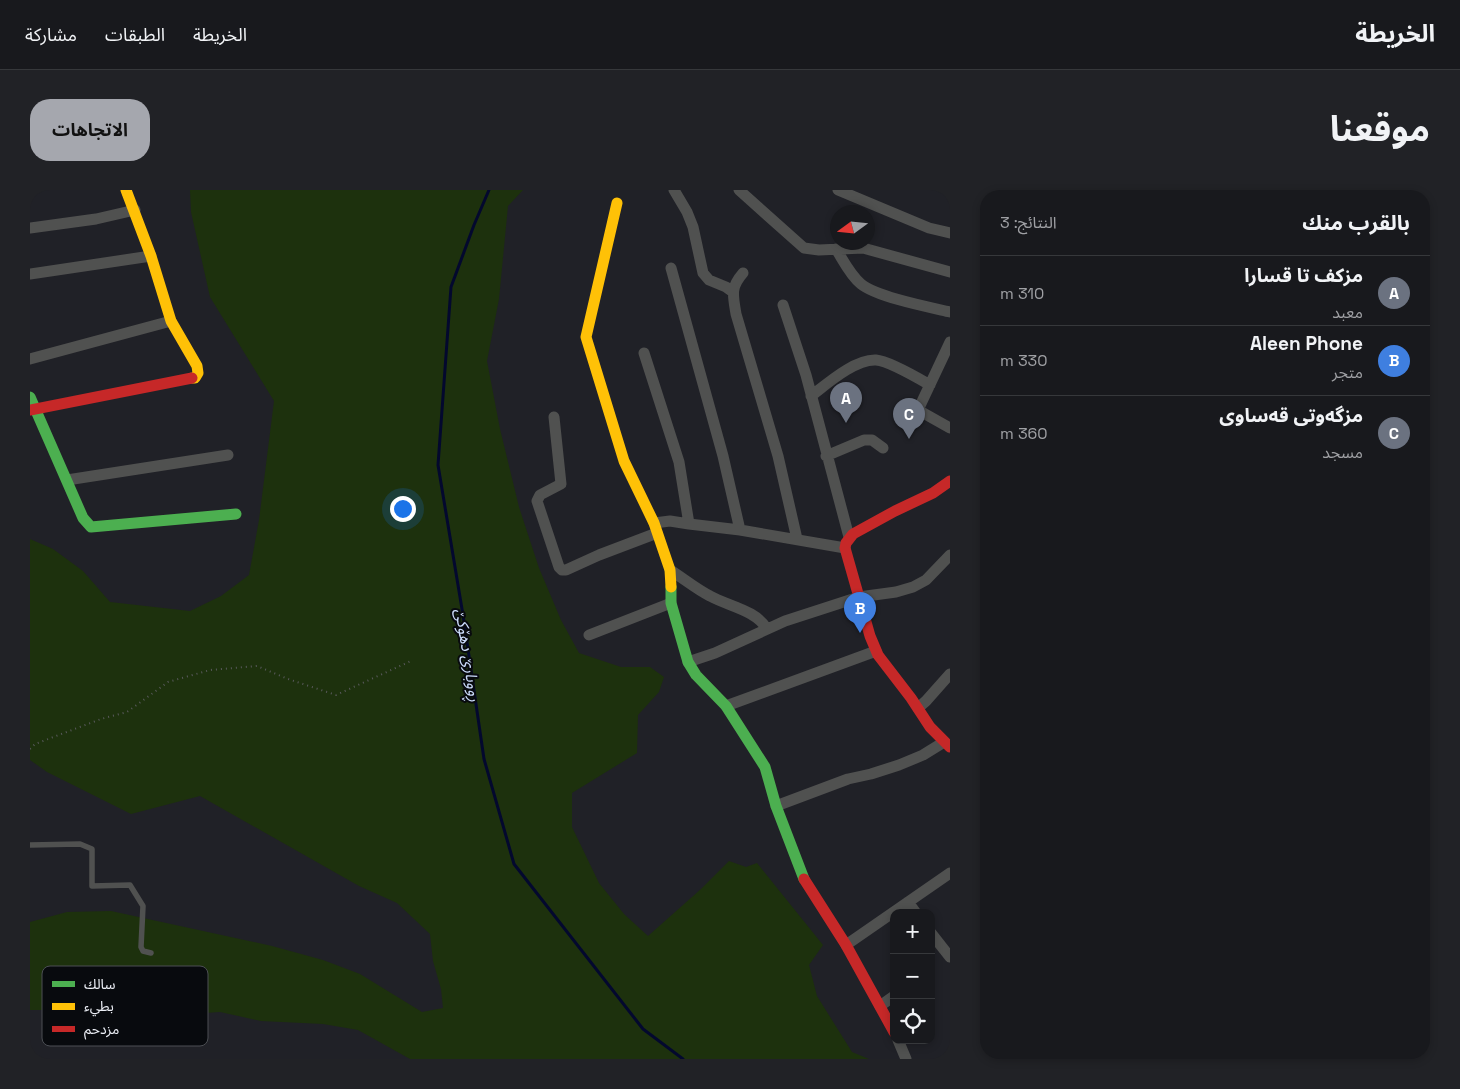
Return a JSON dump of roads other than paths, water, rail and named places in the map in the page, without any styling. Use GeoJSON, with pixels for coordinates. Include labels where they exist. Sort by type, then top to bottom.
{"type":"FeatureCollection","features":[{"type":"Feature","properties":{"kind":"street"},"geometry":{"type":"LineString","coordinates":[[33,409],[195,378],[198,373],[197,366],[171,321],[151,256],[126,190]]}},
{"type":"Feature","properties":{"kind":"street"},"geometry":{"type":"LineString","coordinates":[[674,190],[687,212],[693,227],[703,273],[709,280],[733,292]]}},
{"type":"Feature","properties":{"kind":"street"},"geometry":{"type":"LineString","coordinates":[[739,190],[804,248],[830,249]]}},
{"type":"Feature","properties":{"kind":"street"},"geometry":{"type":"LineString","coordinates":[[838,190],[922,225],[950,233]]}},
{"type":"Feature","properties":{"kind":"street"},"geometry":{"type":"LineString","coordinates":[[617,203],[586,337],[624,461],[656,528],[670,570],[671,603],[688,662],[696,675],[726,706],[765,767],[776,806],[802,878],[846,945],[890,1025]]}},
{"type":"Feature","properties":{"kind":"street"},"geometry":{"type":"LineString","coordinates":[[30,228],[135,210]]}},
{"type":"Feature","properties":{"kind":"street"},"geometry":{"type":"LineString","coordinates":[[837,250],[852,275],[868,288],[950,312]]}},
{"type":"Feature","properties":{"kind":"street"},"geometry":{"type":"LineString","coordinates":[[870,250],[950,272]]}},
{"type":"Feature","properties":{"kind":"street"},"geometry":{"type":"LineString","coordinates":[[30,274],[151,256]]}},
{"type":"Feature","properties":{"kind":"street"},"geometry":{"type":"LineString","coordinates":[[671,268],[723,456],[740,530]]}},
{"type":"Feature","properties":{"kind":"street"},"geometry":{"type":"LineString","coordinates":[[743,273],[736,281],[733,292],[736,314],[778,456],[797,539]]}},
{"type":"Feature","properties":{"kind":"street"},"geometry":{"type":"LineString","coordinates":[[776,806],[848,779],[899,765],[947,744],[930,727],[918,708],[883,664],[876,651],[859,597],[811,396],[783,305]]}},
{"type":"Feature","properties":{"kind":"street"},"geometry":{"type":"LineString","coordinates":[[30,359],[171,321]]}},
{"type":"Feature","properties":{"kind":"street"},"geometry":{"type":"LineString","coordinates":[[950,345],[918,410],[950,428]]}},
{"type":"Feature","properties":{"kind":"street"},"geometry":{"type":"LineString","coordinates":[[644,353],[679,462],[689,524]]}},
{"type":"Feature","properties":{"kind":"street"},"geometry":{"type":"LineString","coordinates":[[811,396],[848,369],[869,360],[878,360],[889,364],[930,384]]}},
{"type":"Feature","properties":{"kind":"street"},"geometry":{"type":"LineString","coordinates":[[30,397],[33,409],[83,518],[91,527],[236,514]]}},
{"type":"Feature","properties":{"kind":"street"},"geometry":{"type":"LineString","coordinates":[[554,417],[561,484],[540,495],[537,501],[558,567],[562,570],[566,570],[670,521],[797,539],[847,543],[895,511],[933,493],[950,481]]}},
{"type":"Feature","properties":{"kind":"street"},"geometry":{"type":"LineString","coordinates":[[826,456],[864,440],[872,440],[883,448]]}},
{"type":"Feature","properties":{"kind":"street"},"geometry":{"type":"LineString","coordinates":[[66,480],[228,454]]}},
{"type":"Feature","properties":{"kind":"street"},"geometry":{"type":"LineString","coordinates":[[688,662],[716,653],[785,621],[859,597],[896,592],[913,587],[926,580],[950,555]]}},
{"type":"Feature","properties":{"kind":"street"},"geometry":{"type":"LineString","coordinates":[[670,570],[709,596],[756,617],[767,629]]}},
{"type":"Feature","properties":{"kind":"street"},"geometry":{"type":"LineString","coordinates":[[589,635],[671,603]]}},
{"type":"Feature","properties":{"kind":"street"},"geometry":{"type":"LineString","coordinates":[[726,706],[876,651]]}},
{"type":"Feature","properties":{"kind":"street"},"geometry":{"type":"LineString","coordinates":[[918,708],[950,674]]}},
{"type":"Feature","properties":{"kind":"street"},"geometry":{"type":"LineString","coordinates":[[846,945],[950,873]]}},
{"type":"Feature","properties":{"kind":"street"},"geometry":{"type":"LineString","coordinates":[[908,902],[913,909]]}},
{"type":"Feature","properties":{"kind":"street"},"geometry":{"type":"LineString","coordinates":[[935,938],[950,958]]}},
{"type":"Feature","properties":{"kind":"street"},"geometry":{"type":"LineString","coordinates":[[880,1006],[890,999]]}},
{"type":"Feature","properties":{"kind":"street"},"geometry":{"type":"LineString","coordinates":[[900,1044],[906,1059]]}},
{"type":"Feature","properties":{"kind":"lane"},"geometry":{"type":"LineString","coordinates":[[30,845],[80,844],[92,849],[92,886],[130,885],[143,906],[141,948],[143,951],[152,953]]}},
{"type":"Feature","properties":{"kind":"waterway","name":"ڕووبارێ دهۆكێ"},"geometry":{"type":"LineString","coordinates":[[489,190],[451,287],[438,465],[463,615],[484,759],[514,864],[643,1029],[683,1059]]}},
{"type":"Feature","properties":{"kind":"place","name":"مزكف تا قسارا"},"geometry":{"type":"Point","coordinates":[846,423]}},
{"type":"Feature","properties":{"kind":"place","name":"مزگەوتی قەساوی"},"geometry":{"type":"Point","coordinates":[909,439]}},
{"type":"Feature","properties":{"kind":"place","name":"Aleen Phone"},"geometry":{"type":"Point","coordinates":[860,633]}}]}
